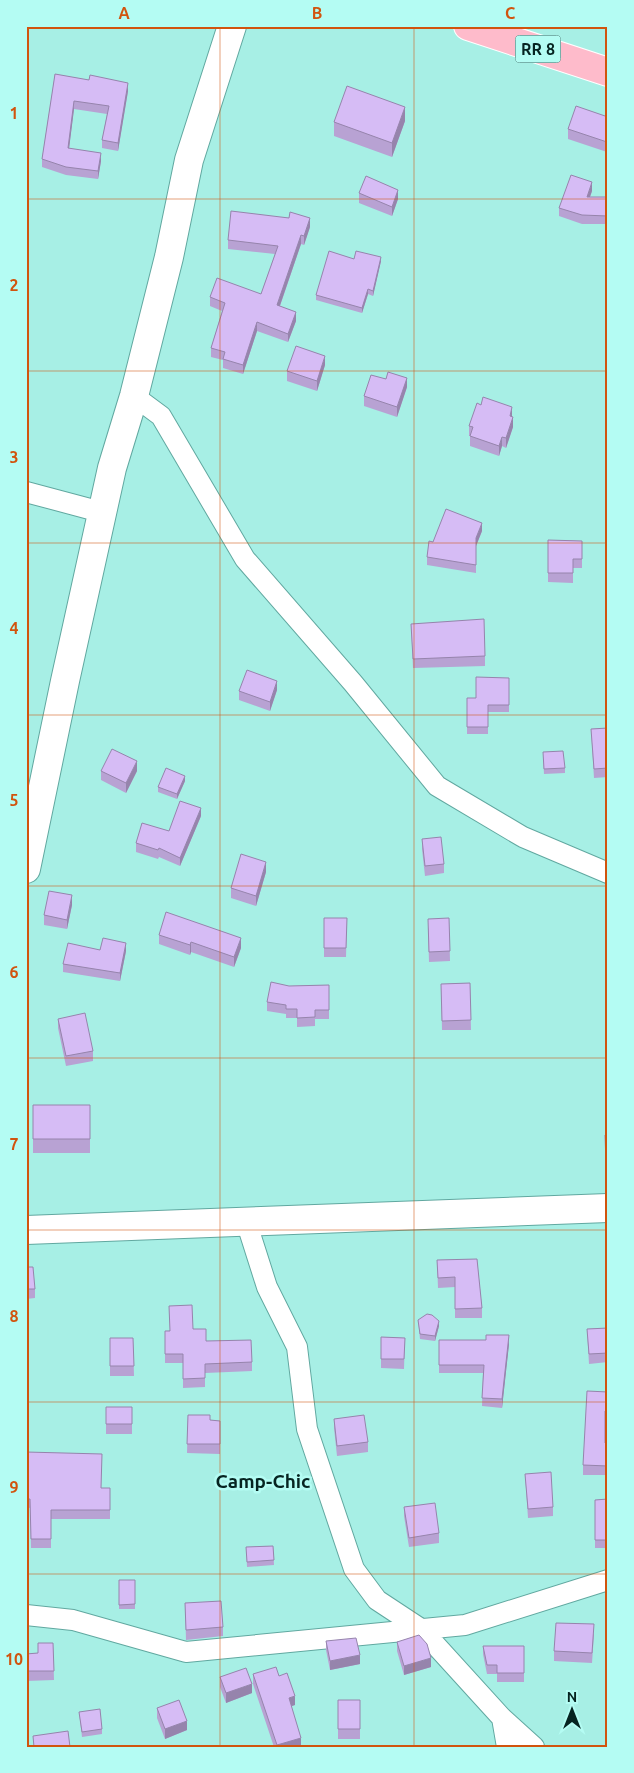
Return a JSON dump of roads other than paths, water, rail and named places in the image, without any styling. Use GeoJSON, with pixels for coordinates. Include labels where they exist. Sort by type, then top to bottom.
{"type":"FeatureCollection","features":[{"type":"Feature","properties":{"kind":"main road","name":"RR 8"},"geometry":{"type":"LineString","coordinates":[[468,26],[608,72]]}},
{"type":"Feature","properties":{"kind":"street"},"geometry":{"type":"LineString","coordinates":[[26,870],[102,512],[169,257],[189,160],[232,26]]}},
{"type":"Feature","properties":{"kind":"street"},"geometry":{"type":"LineString","coordinates":[[134,396],[161,416],[245,559],[354,683],[437,786],[523,837],[608,873]]}},
{"type":"Feature","properties":{"kind":"street"},"geometry":{"type":"LineString","coordinates":[[26,492],[102,512]]}},
{"type":"Feature","properties":{"kind":"street"},"geometry":{"type":"LineString","coordinates":[[26,1230],[246,1220],[608,1208]]}},
{"type":"Feature","properties":{"kind":"street"},"geometry":{"type":"LineString","coordinates":[[246,1220],[267,1287],[297,1347],[308,1429],[354,1569],[377,1600],[421,1629],[502,1718],[534,1747]]}},
{"type":"Feature","properties":{"kind":"street"},"geometry":{"type":"LineString","coordinates":[[26,1616],[73,1620],[186,1652],[465,1625],[608,1580]]}},
{"type":"Feature","properties":{"kind":"street"},"geometry":{"type":"LineString","coordinates":[[502,1718],[507,1747]]}},
{"type":"Feature","properties":{"kind":"district","name":"Camp-Chic"},"geometry":{"type":"Point","coordinates":[263,1481]}}]}
